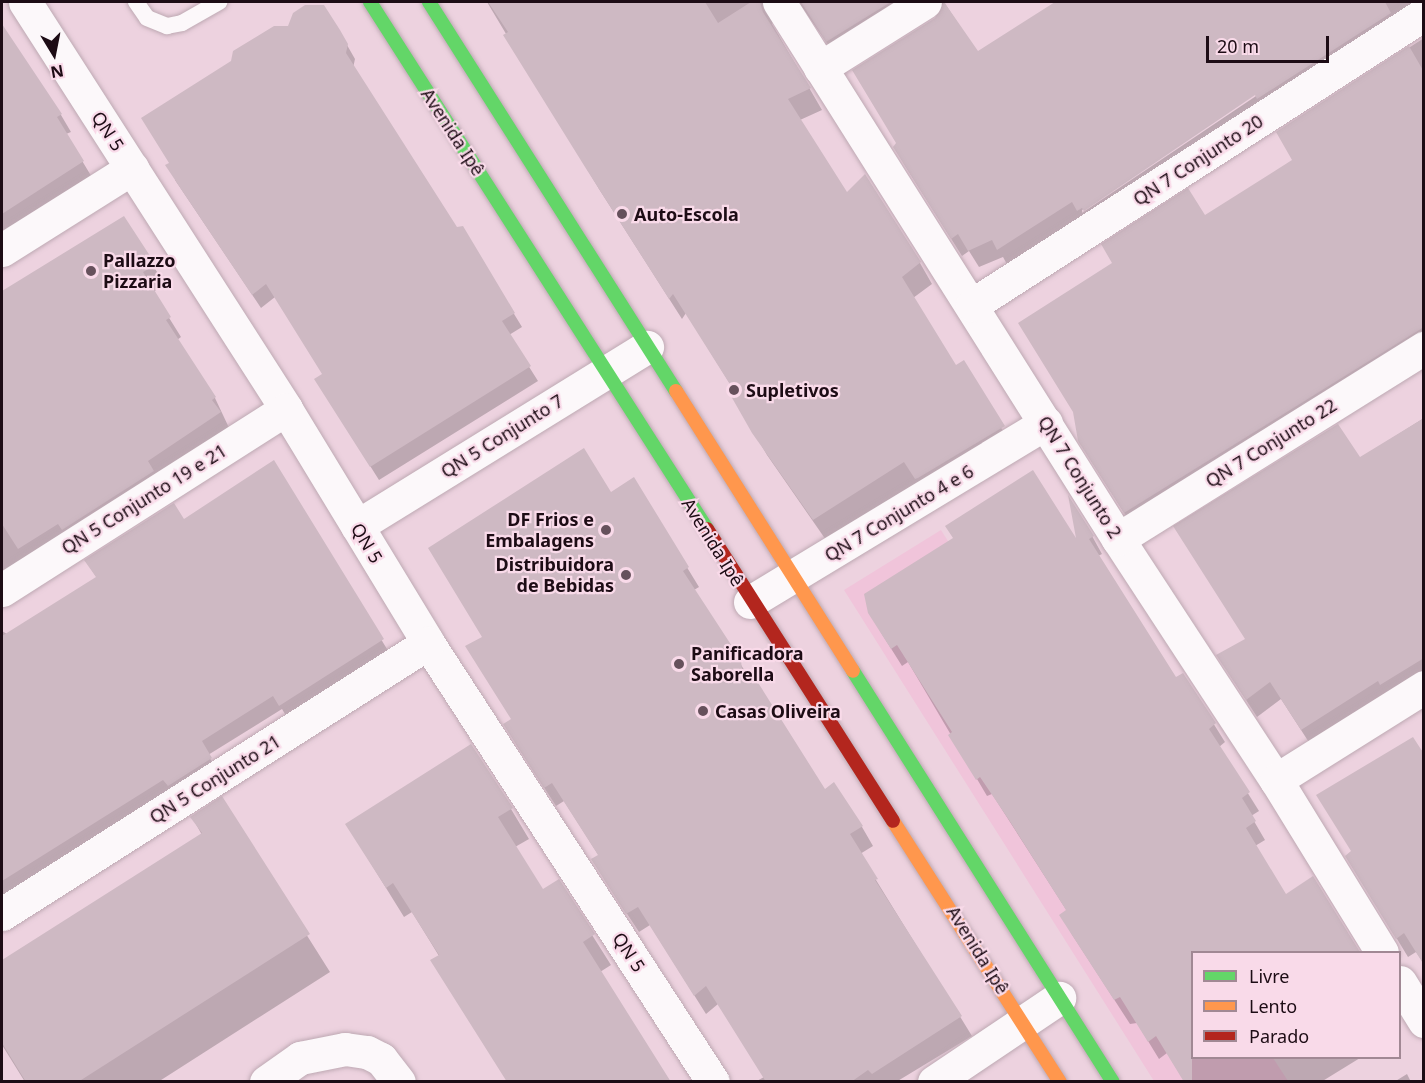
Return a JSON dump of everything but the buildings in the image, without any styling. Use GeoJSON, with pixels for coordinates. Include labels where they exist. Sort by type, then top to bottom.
{"type":"FeatureCollection","features":[{"type":"Feature","properties":{"kind":"street","name":"QN 5"},"geometry":{"type":"LineString","coordinates":[[25,2],[286,409],[428,643],[713,1082]]}},
{"type":"Feature","properties":{"kind":"street","name":"Avenida Ipê"},"geometry":{"type":"LineString","coordinates":[[370,2],[607,370],[750,602],[1060,1082]]}},
{"type":"Feature","properties":{"kind":"street"},"geometry":{"type":"LineString","coordinates":[[429,2],[792,579],[1113,1082]]}},
{"type":"Feature","properties":{"kind":"street","name":"QN 7 Conjunto 2"},"geometry":{"type":"LineString","coordinates":[[779,2],[1118,539],[1276,780],[1381,951]]}},
{"type":"Feature","properties":{"kind":"street"},"geometry":{"type":"LineString","coordinates":[[820,68],[925,2]]}},
{"type":"Feature","properties":{"kind":"street","name":"QN 7 Conjunto 20"},"geometry":{"type":"LineString","coordinates":[[972,305],[1424,14]]}},
{"type":"Feature","properties":{"kind":"street"},"geometry":{"type":"LineString","coordinates":[[2,250],[132,168]]}},
{"type":"Feature","properties":{"kind":"street","name":"QN 5 Conjunto 7"},"geometry":{"type":"LineString","coordinates":[[357,526],[647,347]]}},
{"type":"Feature","properties":{"kind":"street","name":"QN 7 Conjunto 22"},"geometry":{"type":"LineString","coordinates":[[1118,539],[1424,348]]}},
{"type":"Feature","properties":{"kind":"street","name":"QN 5 Conjunto 19 e 21"},"geometry":{"type":"LineString","coordinates":[[2,590],[286,409]]}},
{"type":"Feature","properties":{"kind":"street","name":"QN 7 Conjunto 4 e 6"},"geometry":{"type":"LineString","coordinates":[[750,602],[792,579],[1046,423]]}},
{"type":"Feature","properties":{"kind":"street","name":"QN 5 Conjunto 21"},"geometry":{"type":"LineString","coordinates":[[2,914],[428,643]]}},
{"type":"Feature","properties":{"kind":"street"},"geometry":{"type":"LineString","coordinates":[[1276,780],[1424,687]]}},
{"type":"Feature","properties":{"kind":"street"},"geometry":{"type":"LineString","coordinates":[[1401,984],[1424,1021]]}},
{"type":"Feature","properties":{"kind":"street"},"geometry":{"type":"LineString","coordinates":[[934,1082],[1021,1021],[1059,998]]}},
{"type":"Feature","properties":{"kind":"street"},"geometry":{"type":"LineString","coordinates":[[266,1082],[300,1058],[345,1049],[367,1052],[381,1059],[399,1082]]}},
{"type":"Feature","properties":{"kind":"lane"},"geometry":{"type":"LineString","coordinates":[[136,2],[147,18],[167,26],[182,23],[219,2]]}},
{"type":"Feature","properties":{"kind":"shaded area"},"geometry":{"type":"Polygon","coordinates":[[[941,530],[1206,951],[1191,951],[1191,1059],[1274,1059],[1288,1081],[1154,1081],[844,590],[941,530]]]}},
{"type":"Feature","properties":{"kind":"traffic: fast"},"geometry":{"type":"LineString","coordinates":[[370,2],[707,529]]}},
{"type":"Feature","properties":{"kind":"traffic: fast"},"geometry":{"type":"LineString","coordinates":[[429,2],[676,391]]}},
{"type":"Feature","properties":{"kind":"traffic: fast"},"geometry":{"type":"LineString","coordinates":[[853,671],[1113,1082]]}},
{"type":"Feature","properties":{"kind":"traffic: slow"},"geometry":{"type":"LineString","coordinates":[[676,391],[853,671]]}},
{"type":"Feature","properties":{"kind":"traffic: slow"},"geometry":{"type":"LineString","coordinates":[[893,821],[1060,1082]]}},
{"type":"Feature","properties":{"kind":"traffic: jam"},"geometry":{"type":"LineString","coordinates":[[707,529],[893,821]]}},
{"type":"Feature","properties":{"kind":"place","name":"Auto-Escola"},"geometry":{"type":"Point","coordinates":[622,214]}},
{"type":"Feature","properties":{"kind":"place","name":"Pallazzo Pizzaria"},"geometry":{"type":"Point","coordinates":[91,271]}},
{"type":"Feature","properties":{"kind":"place","name":"Supletivos"},"geometry":{"type":"Point","coordinates":[734,390]}},
{"type":"Feature","properties":{"kind":"place","name":"DF Frios e Embalagens"},"geometry":{"type":"Point","coordinates":[606,530]}},
{"type":"Feature","properties":{"kind":"place","name":"Distribuidora de Bebidas"},"geometry":{"type":"Point","coordinates":[626,575]}},
{"type":"Feature","properties":{"kind":"place","name":"Panificadora Saborella"},"geometry":{"type":"Point","coordinates":[679,664]}},
{"type":"Feature","properties":{"kind":"place","name":"Casas Oliveira"},"geometry":{"type":"Point","coordinates":[703,711]}}]}
